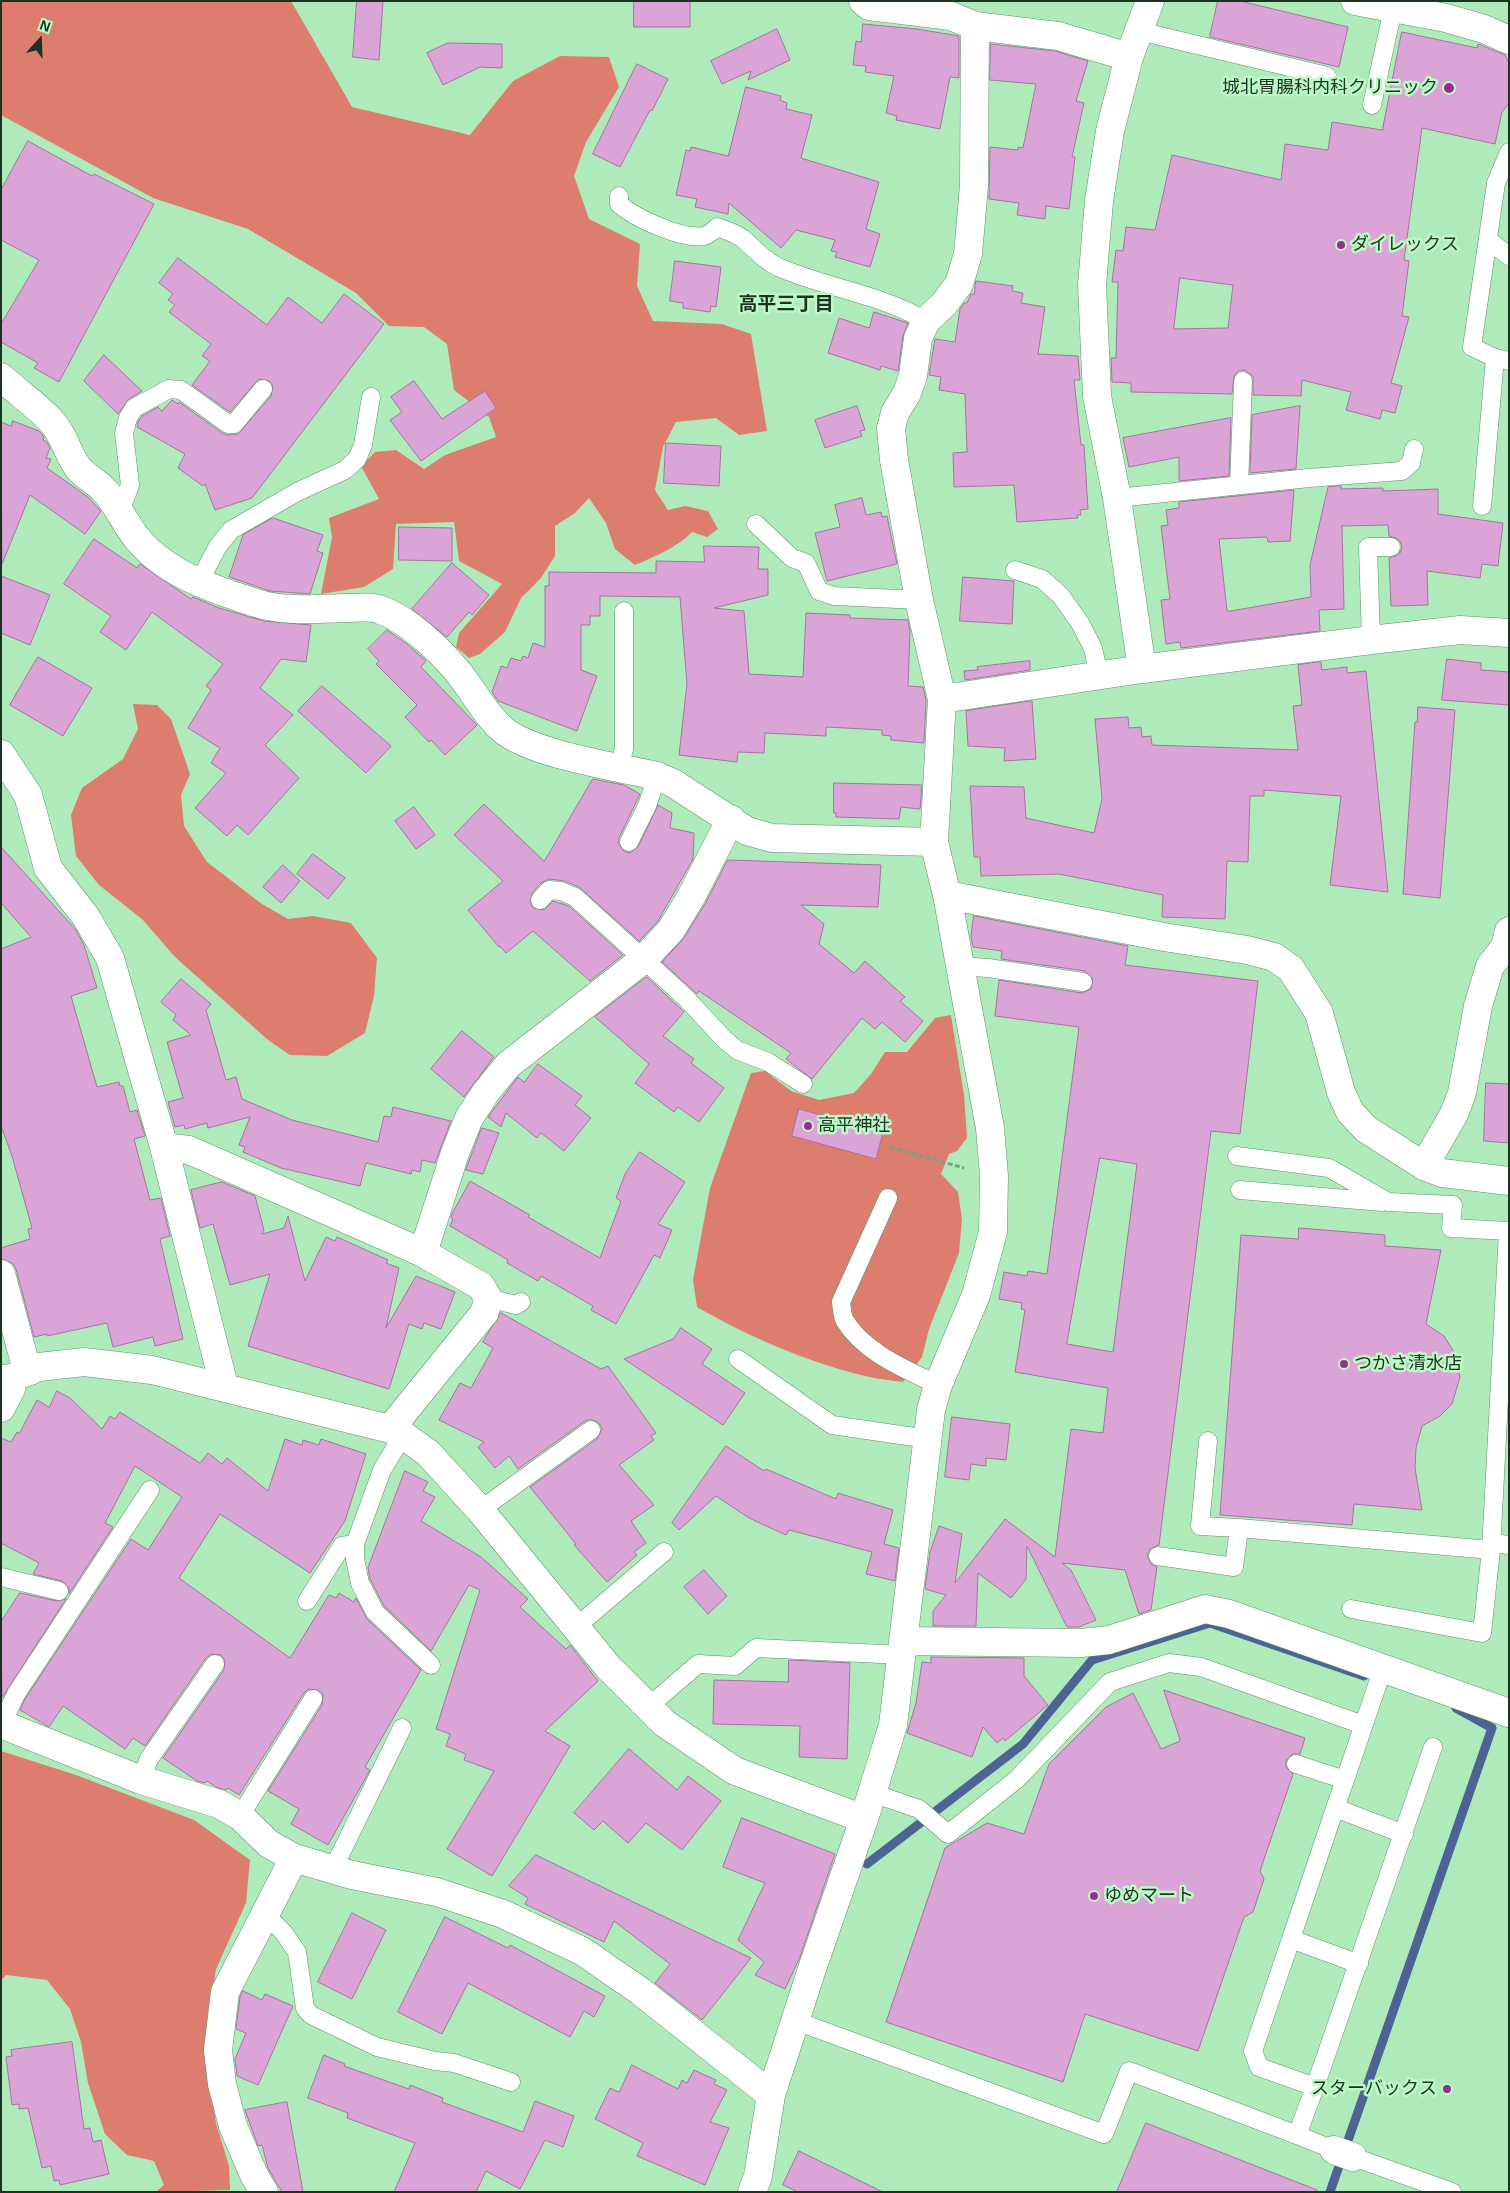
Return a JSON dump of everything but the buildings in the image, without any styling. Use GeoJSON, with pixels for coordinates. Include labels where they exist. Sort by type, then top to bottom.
{"type":"FeatureCollection","features":[{"type":"Feature","properties":{"kind":"street"},"geometry":{"type":"LineString","coordinates":[[863,1],[869,6],[952,16],[975,26],[1058,36],[1129,57]]}},
{"type":"Feature","properties":{"kind":"street"},"geometry":{"type":"LineString","coordinates":[[1142,669],[1117,498],[1097,396],[1092,285],[1099,201],[1110,131],[1129,57],[1150,1]]}},
{"type":"Feature","properties":{"kind":"street"},"geometry":{"type":"LineString","coordinates":[[1355,1],[1393,9],[1448,10],[1509,40]]}},
{"type":"Feature","properties":{"kind":"street"},"geometry":{"type":"LineString","coordinates":[[752,2192],[758,2176],[771,2095],[864,1819],[893,1724],[931,1410],[938,1385],[976,1295],[993,1232],[994,1176],[990,1128],[947,896],[934,842],[942,699],[919,600],[894,460],[891,428],[895,413],[907,393],[913,376],[918,338],[926,321],[944,304],[959,284],[968,254],[974,186],[975,26]]}},
{"type":"Feature","properties":{"kind":"street"},"geometry":{"type":"LineString","coordinates":[[1,377],[51,421],[61,433],[69,452],[80,470],[103,489],[119,508],[135,536],[165,566],[226,594],[263,606],[307,609],[380,609],[408,625],[436,647],[466,682],[484,709],[503,730],[538,748],[657,776],[673,783],[747,831],[772,838],[934,842]]}},
{"type":"Feature","properties":{"kind":"street"},"geometry":{"type":"LineString","coordinates":[[942,699],[1142,669],[1371,640],[1460,630],[1509,633]]}},
{"type":"Feature","properties":{"kind":"street"},"geometry":{"type":"LineString","coordinates":[[1,754],[28,795],[48,868],[86,917],[110,958],[164,1147],[224,1386]]}},
{"type":"Feature","properties":{"kind":"street"},"geometry":{"type":"LineString","coordinates":[[423,1253],[455,1154],[469,1118],[486,1092],[508,1066],[644,959],[671,930],[691,897],[731,820]]}},
{"type":"Feature","properties":{"kind":"street"},"geometry":{"type":"LineString","coordinates":[[947,896],[1164,937],[1247,950],[1274,957],[1291,969],[1319,1013],[1341,1092],[1350,1112],[1366,1129],[1424,1166],[1454,1176],[1509,1181]]}},
{"type":"Feature","properties":{"kind":"street"},"geometry":{"type":"LineString","coordinates":[[1424,1166],[1454,1114],[1462,1093],[1478,1006],[1490,966],[1505,947],[1509,931]]}},
{"type":"Feature","properties":{"kind":"street"},"geometry":{"type":"LineString","coordinates":[[164,1147],[189,1150],[423,1253],[481,1286],[488,1298],[485,1312],[397,1432]]}},
{"type":"Feature","properties":{"kind":"street"},"geometry":{"type":"LineString","coordinates":[[1,1274],[24,1359],[14,1376],[11,1390],[1,1408]]}},
{"type":"Feature","properties":{"kind":"street"},"geometry":{"type":"LineString","coordinates":[[14,1376],[39,1367],[84,1362],[152,1370],[224,1386],[397,1432],[428,1453],[480,1510],[609,1668],[664,1723],[735,1771],[864,1819]]}},
{"type":"Feature","properties":{"kind":"street"},"geometry":{"type":"LineString","coordinates":[[903,1648],[1081,1643],[1109,1640],[1205,1609],[1229,1614],[1379,1679],[1509,1713]]}},
{"type":"Feature","properties":{"kind":"street"},"geometry":{"type":"LineString","coordinates":[[2,1724],[141,1780],[220,1804],[240,1816],[269,1844],[294,1858],[333,1869],[437,1892],[503,1914],[582,1951],[640,1990],[771,2095]]}},
{"type":"Feature","properties":{"kind":"street"},"geometry":{"type":"LineString","coordinates":[[264,2192],[254,2175],[233,2126],[222,2084],[218,2050],[224,1992],[294,1858]]}},
{"type":"Feature","properties":{"kind":"lane"},"geometry":{"type":"LineString","coordinates":[[1372,105],[1393,9]]}},
{"type":"Feature","properties":{"kind":"lane"},"geometry":{"type":"LineString","coordinates":[[1139,31],[1327,76]]}},
{"type":"Feature","properties":{"kind":"lane"},"geometry":{"type":"LineString","coordinates":[[1482,506],[1502,359],[1472,347],[1496,183],[1509,152]]}},
{"type":"Feature","properties":{"kind":"lane"},"geometry":{"type":"LineString","coordinates":[[619,196],[619,204],[627,211],[680,234],[705,236],[717,227],[740,237],[775,266],[802,277],[898,306],[926,321]]}},
{"type":"Feature","properties":{"kind":"lane"},"geometry":{"type":"LineString","coordinates":[[1488,240],[1509,256]]}},
{"type":"Feature","properties":{"kind":"lane"},"geometry":{"type":"LineString","coordinates":[[1239,485],[1243,381]]}},
{"type":"Feature","properties":{"kind":"lane"},"geometry":{"type":"LineString","coordinates":[[119,508],[130,485],[124,433],[128,418],[134,408],[170,389],[181,390],[228,424],[234,424],[263,389]]}},
{"type":"Feature","properties":{"kind":"lane"},"geometry":{"type":"LineString","coordinates":[[199,582],[218,546],[231,530],[297,492],[345,470],[356,459],[363,445],[371,397]]}},
{"type":"Feature","properties":{"kind":"lane"},"geometry":{"type":"LineString","coordinates":[[1117,498],[1402,471],[1411,463],[1414,450]]}},
{"type":"Feature","properties":{"kind":"lane"},"geometry":{"type":"LineString","coordinates":[[756,524],[792,558],[806,563],[819,591],[834,596],[919,600]]}},
{"type":"Feature","properties":{"kind":"lane"},"geometry":{"type":"LineString","coordinates":[[1371,640],[1368,547],[1390,547]]}},
{"type":"Feature","properties":{"kind":"lane"},"geometry":{"type":"LineString","coordinates":[[1015,570],[1042,579],[1061,596],[1080,623],[1093,648],[1099,676]]}},
{"type":"Feature","properties":{"kind":"lane"},"geometry":{"type":"LineString","coordinates":[[619,767],[624,749],[624,611]]}},
{"type":"Feature","properties":{"kind":"lane"},"geometry":{"type":"LineString","coordinates":[[629,842],[647,806],[657,776]]}},
{"type":"Feature","properties":{"kind":"lane"},"geometry":{"type":"LineString","coordinates":[[540,900],[550,890],[561,891],[575,897],[684,997],[736,1050],[768,1062],[802,1084]]}},
{"type":"Feature","properties":{"kind":"lane"},"geometry":{"type":"LineString","coordinates":[[960,966],[988,968],[1083,982]]}},
{"type":"Feature","properties":{"kind":"lane"},"geometry":{"type":"LineString","coordinates":[[1237,1156],[1329,1168],[1388,1202]]}},
{"type":"Feature","properties":{"kind":"lane"},"geometry":{"type":"LineString","coordinates":[[1351,1609],[1482,1633],[1491,1547],[1506,1309],[1508,1231],[1451,1228],[1454,1176]]}},
{"type":"Feature","properties":{"kind":"lane"},"geometry":{"type":"LineString","coordinates":[[1240,1190],[1388,1202],[1453,1205]]}},
{"type":"Feature","properties":{"kind":"lane"},"geometry":{"type":"LineString","coordinates":[[888,1198],[840,1302],[844,1320],[864,1344],[899,1366],[938,1385]]}},
{"type":"Feature","properties":{"kind":"lane"},"geometry":{"type":"LineString","coordinates":[[488,1298],[516,1305],[521,1302]]}},
{"type":"Feature","properties":{"kind":"lane"},"geometry":{"type":"LineString","coordinates":[[738,1359],[832,1425],[928,1439]]}},
{"type":"Feature","properties":{"kind":"lane"},"geometry":{"type":"LineString","coordinates":[[480,1510],[591,1430]]}},
{"type":"Feature","properties":{"kind":"lane"},"geometry":{"type":"LineString","coordinates":[[397,1432],[355,1544],[355,1559],[360,1584],[375,1612],[431,1665]]}},
{"type":"Feature","properties":{"kind":"lane"},"geometry":{"type":"LineString","coordinates":[[1208,1441],[1200,1526],[1491,1547],[1509,1545]]}},
{"type":"Feature","properties":{"kind":"lane"},"geometry":{"type":"LineString","coordinates":[[2,1724],[16,1694],[150,1490]]}},
{"type":"Feature","properties":{"kind":"lane"},"geometry":{"type":"LineString","coordinates":[[1158,1556],[1234,1567],[1239,1528]]}},
{"type":"Feature","properties":{"kind":"lane"},"geometry":{"type":"LineString","coordinates":[[307,1601],[336,1553],[342,1546],[355,1544]]}},
{"type":"Feature","properties":{"kind":"lane"},"geometry":{"type":"LineString","coordinates":[[576,1627],[664,1552]]}},
{"type":"Feature","properties":{"kind":"lane"},"geometry":{"type":"LineString","coordinates":[[1,1577],[59,1591]]}},
{"type":"Feature","properties":{"kind":"lane"},"geometry":{"type":"LineString","coordinates":[[648,1707],[698,1664],[735,1666],[756,1648],[903,1648]]}},
{"type":"Feature","properties":{"kind":"lane"},"geometry":{"type":"LineString","coordinates":[[872,1792],[918,1809],[948,1834],[1017,1780],[1110,1682],[1169,1663],[1201,1667],[1363,1725]]}},
{"type":"Feature","properties":{"kind":"lane"},"geometry":{"type":"LineString","coordinates":[[141,1780],[149,1759],[215,1664]]}},
{"type":"Feature","properties":{"kind":"lane"},"geometry":{"type":"LineString","coordinates":[[1314,2087],[1259,2067],[1253,2051],[1379,1679]]}},
{"type":"Feature","properties":{"kind":"lane"},"geometry":{"type":"LineString","coordinates":[[240,1816],[313,1699]]}},
{"type":"Feature","properties":{"kind":"lane"},"geometry":{"type":"LineString","coordinates":[[333,1869],[402,1728]]}},
{"type":"Feature","properties":{"kind":"lane"},"geometry":{"type":"LineString","coordinates":[[1297,2135],[1359,1964],[1433,1747]]}},
{"type":"Feature","properties":{"kind":"lane"},"geometry":{"type":"LineString","coordinates":[[1296,1764],[1345,1780]]}},
{"type":"Feature","properties":{"kind":"lane"},"geometry":{"type":"LineString","coordinates":[[1335,1808],[1404,1834]]}},
{"type":"Feature","properties":{"kind":"lane"},"geometry":{"type":"LineString","coordinates":[[264,1913],[284,1933],[297,1952],[306,2008],[310,2016],[377,2047],[435,2061],[454,2063],[510,2082]]}},
{"type":"Feature","properties":{"kind":"lane"},"geometry":{"type":"LineString","coordinates":[[1290,1939],[1359,1964]]}},
{"type":"Feature","properties":{"kind":"lane"},"geometry":{"type":"LineString","coordinates":[[796,2021],[1104,2134],[1129,2071],[1343,2153],[1452,2192]]}},
{"type":"Feature","properties":{"kind":"path"},"geometry":{"type":"LineString","coordinates":[[890,1147],[970,1170]]}},
{"type":"Feature","properties":{"kind":"shaded area"},"geometry":{"type":"Polygon","coordinates":[[[1,1],[291,1],[352,107],[470,135],[513,81],[560,56],[609,57],[619,87],[586,142],[574,176],[589,219],[640,244],[637,286],[653,321],[722,324],[751,334],[767,431],[739,435],[716,418],[676,422],[663,447],[655,490],[668,510],[685,506],[708,511],[718,529],[707,537],[692,532],[672,547],[635,565],[615,549],[606,523],[589,498],[575,513],[555,526],[555,556],[541,578],[521,598],[505,632],[480,654],[469,658],[456,647],[459,633],[502,584],[459,561],[454,522],[396,524],[393,569],[364,587],[321,594],[332,537],[329,518],[379,499],[361,466],[375,452],[396,450],[424,469],[445,455],[496,437],[489,417],[454,390],[447,344],[424,327],[389,326],[356,293],[248,229],[153,198],[1,115],[1,1]]]}},
{"type":"Feature","properties":{"kind":"shaded area"},"geometry":{"type":"Polygon","coordinates":[[[133,704],[157,705],[171,719],[190,774],[181,795],[184,826],[207,862],[262,904],[288,919],[313,916],[351,923],[377,958],[374,996],[365,1033],[327,1056],[290,1055],[268,1040],[175,957],[143,920],[99,885],[76,856],[71,815],[82,788],[123,759],[138,729],[133,704]]]}},
{"type":"Feature","properties":{"kind":"shaded area"},"geometry":{"type":"Polygon","coordinates":[[[951,1015],[964,1095],[967,1138],[957,1151],[949,1154],[941,1174],[958,1192],[962,1219],[959,1253],[929,1329],[922,1357],[903,1382],[865,1376],[800,1356],[779,1348],[697,1307],[693,1280],[710,1188],[751,1073],[765,1071],[791,1091],[819,1100],[854,1093],[871,1074],[885,1052],[907,1052],[935,1018],[951,1015]]]}},
{"type":"Feature","properties":{"kind":"shaded area"},"geometry":{"type":"Polygon","coordinates":[[[1,1751],[76,1775],[194,1820],[250,1860],[246,1903],[216,1969],[204,2048],[216,2123],[229,2166],[230,2190],[156,2192],[164,2185],[154,2161],[127,2155],[105,2134],[88,2083],[81,2042],[70,2009],[47,1980],[6,1975],[1,1981],[1,1751]]]}},
{"type":"Feature","properties":{"kind":"waterway"},"geometry":{"type":"LineString","coordinates":[[867,1864],[1023,1744],[1092,1660],[1210,1623],[1364,1676]]}},
{"type":"Feature","properties":{"kind":"waterway"},"geometry":{"type":"LineString","coordinates":[[1330,2192],[1492,1728],[1456,1708]]}},
{"type":"Feature","properties":{"kind":"place","name":"城北胃腸科内科クリニック"},"geometry":{"type":"Point","coordinates":[1449,88]}},
{"type":"Feature","properties":{"kind":"place","name":"ダイレックス"},"geometry":{"type":"Point","coordinates":[1341,245]}},
{"type":"Feature","properties":{"kind":"place","name":"高平神社"},"geometry":{"type":"Point","coordinates":[808,1126]}},
{"type":"Feature","properties":{"kind":"place","name":"つかさ清水店"},"geometry":{"type":"Point","coordinates":[1344,1364]}},
{"type":"Feature","properties":{"kind":"place","name":"ゆめマート"},"geometry":{"type":"Point","coordinates":[1094,1896]}},
{"type":"Feature","properties":{"kind":"place","name":"スターバックス"},"geometry":{"type":"Point","coordinates":[1447,2089]}},
{"type":"Feature","properties":{"kind":"district","name":"高平三丁目"},"geometry":{"type":"Point","coordinates":[786,305]}}]}
